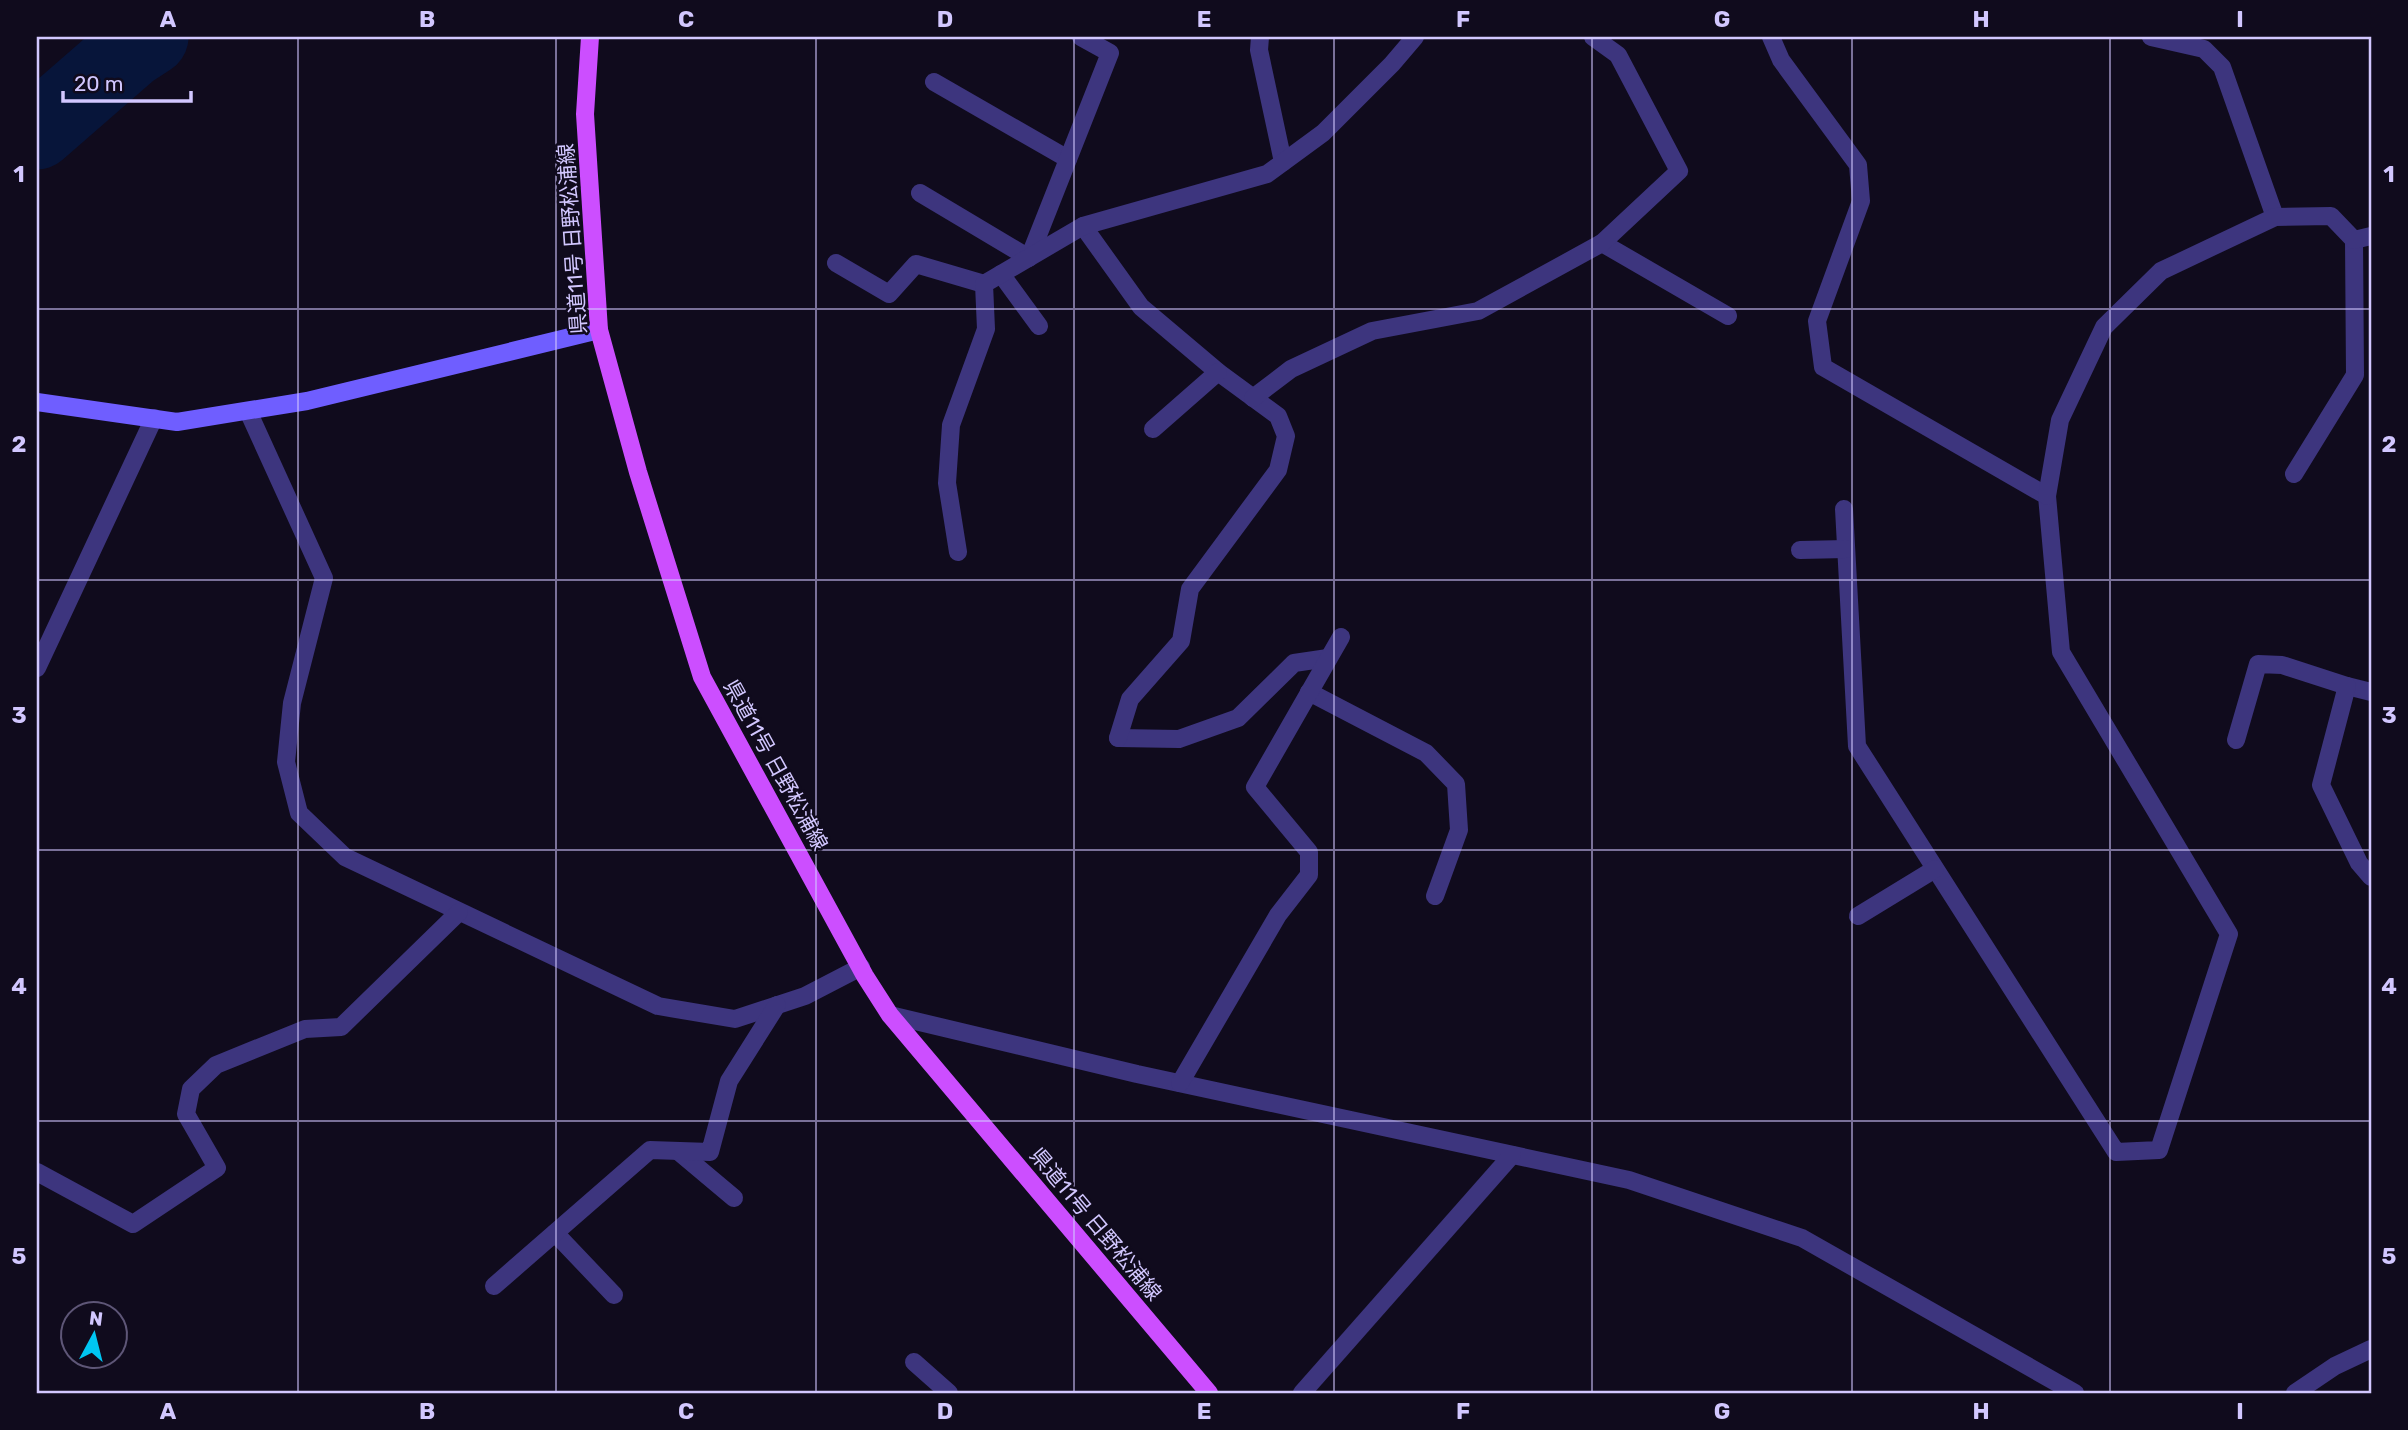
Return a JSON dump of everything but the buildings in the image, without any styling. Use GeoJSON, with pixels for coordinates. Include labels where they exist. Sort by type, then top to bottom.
{"type":"FeatureCollection","features":[{"type":"Feature","properties":{"kind":"main road","name":"県道11号 日野松浦線"},"geometry":{"type":"LineString","coordinates":[[590,37],[585,114],[599,330],[638,472],[702,677],[890,1015],[1209,1393]]}},
{"type":"Feature","properties":{"kind":"street"},"geometry":{"type":"LineString","coordinates":[[1029,258],[1110,53],[1081,37]]}},
{"type":"Feature","properties":{"kind":"street"},"geometry":{"type":"LineString","coordinates":[[1260,37],[1259,50],[1283,162]]}},
{"type":"Feature","properties":{"kind":"street"},"geometry":{"type":"LineString","coordinates":[[836,263],[889,293],[916,264],[984,284],[1083,226],[1267,174],[1323,133],[1415,37]]}},
{"type":"Feature","properties":{"kind":"street"},"geometry":{"type":"LineString","coordinates":[[1253,398],[1291,369],[1372,331],[1478,311],[1602,243],[1679,171],[1618,55],[1593,37]]}},
{"type":"Feature","properties":{"kind":"street"},"geometry":{"type":"LineString","coordinates":[[1770,37],[1781,60],[1858,164],[1861,201],[1817,321],[1823,367],[2047,496]]}},
{"type":"Feature","properties":{"kind":"street"},"geometry":{"type":"LineString","coordinates":[[2151,37],[2198,42],[2222,67],[2274,217]]}},
{"type":"Feature","properties":{"kind":"street"},"geometry":{"type":"LineString","coordinates":[[934,82],[1068,159]]}},
{"type":"Feature","properties":{"kind":"street"},"geometry":{"type":"LineString","coordinates":[[920,193],[1029,258]]}},
{"type":"Feature","properties":{"kind":"street"},"geometry":{"type":"LineString","coordinates":[[1844,509],[1857,746],[2116,1152],[2159,1150],[2229,934],[2061,653],[2047,496],[2060,420],[2104,327],[2161,271],[2274,217],[2331,216],[2362,238],[2355,375],[2294,474]]}},
{"type":"Feature","properties":{"kind":"street"},"geometry":{"type":"LineString","coordinates":[[1083,226],[1141,307],[1218,372],[1278,416],[1286,436],[1278,470],[1190,589],[1181,641],[1130,699],[1118,738],[1179,739],[1238,718],[1294,663],[1328,658]]}},
{"type":"Feature","properties":{"kind":"street"},"geometry":{"type":"LineString","coordinates":[[1602,243],[1728,316]]}},
{"type":"Feature","properties":{"kind":"street"},"geometry":{"type":"LineString","coordinates":[[1001,274],[1039,326]]}},
{"type":"Feature","properties":{"kind":"street"},"geometry":{"type":"LineString","coordinates":[[958,552],[947,483],[951,425],[986,329],[984,284]]}},
{"type":"Feature","properties":{"kind":"street"},"geometry":{"type":"LineString","coordinates":[[37,402],[177,422],[307,401],[599,330]]}},
{"type":"Feature","properties":{"kind":"street"},"geometry":{"type":"LineString","coordinates":[[1153,429],[1218,372]]}},
{"type":"Feature","properties":{"kind":"street"},"geometry":{"type":"LineString","coordinates":[[248,411],[324,578],[292,703],[286,762],[299,813],[345,857],[658,1006],[735,1018],[805,996],[861,967]]}},
{"type":"Feature","properties":{"kind":"street"},"geometry":{"type":"LineString","coordinates":[[37,668],[154,418]]}},
{"type":"Feature","properties":{"kind":"street"},"geometry":{"type":"LineString","coordinates":[[1800,550],[1846,549]]}},
{"type":"Feature","properties":{"kind":"street"},"geometry":{"type":"LineString","coordinates":[[1180,1083],[1278,915],[1309,875],[1309,852],[1255,787],[1341,637]]}},
{"type":"Feature","properties":{"kind":"street"},"geometry":{"type":"LineString","coordinates":[[2236,740],[2258,664],[2282,665],[2371,692]]}},
{"type":"Feature","properties":{"kind":"street"},"geometry":{"type":"LineString","coordinates":[[2347,686],[2321,785],[2358,863],[2371,877]]}},
{"type":"Feature","properties":{"kind":"street"},"geometry":{"type":"LineString","coordinates":[[1309,692],[1426,753],[1456,784],[1459,830],[1436,896]]}},
{"type":"Feature","properties":{"kind":"street"},"geometry":{"type":"LineString","coordinates":[[1858,916],[1935,869]]}},
{"type":"Feature","properties":{"kind":"street"},"geometry":{"type":"LineString","coordinates":[[37,1171],[133,1224],[217,1168],[186,1114],[191,1089],[216,1065],[305,1030],[341,1027],[459,912]]}},
{"type":"Feature","properties":{"kind":"street"},"geometry":{"type":"LineString","coordinates":[[495,1286],[650,1150],[710,1152],[729,1081],[777,1005]]}},
{"type":"Feature","properties":{"kind":"street"},"geometry":{"type":"LineString","coordinates":[[890,1015],[1180,1083],[1629,1180],[1802,1238],[2075,1393]]}},
{"type":"Feature","properties":{"kind":"street"},"geometry":{"type":"LineString","coordinates":[[678,1151],[734,1198]]}},
{"type":"Feature","properties":{"kind":"street"},"geometry":{"type":"LineString","coordinates":[[1302,1393],[1511,1155]]}},
{"type":"Feature","properties":{"kind":"street"},"geometry":{"type":"LineString","coordinates":[[555,1233],[614,1295]]}},
{"type":"Feature","properties":{"kind":"street"},"geometry":{"type":"LineString","coordinates":[[2295,1393],[2335,1366],[2371,1349]]}},
{"type":"Feature","properties":{"kind":"street"},"geometry":{"type":"LineString","coordinates":[[914,1362],[949,1393]]}},
{"type":"Feature","properties":{"kind":"waterway"},"geometry":{"type":"LineString","coordinates":[[37,131],[130,50],[150,37]]}}]}
